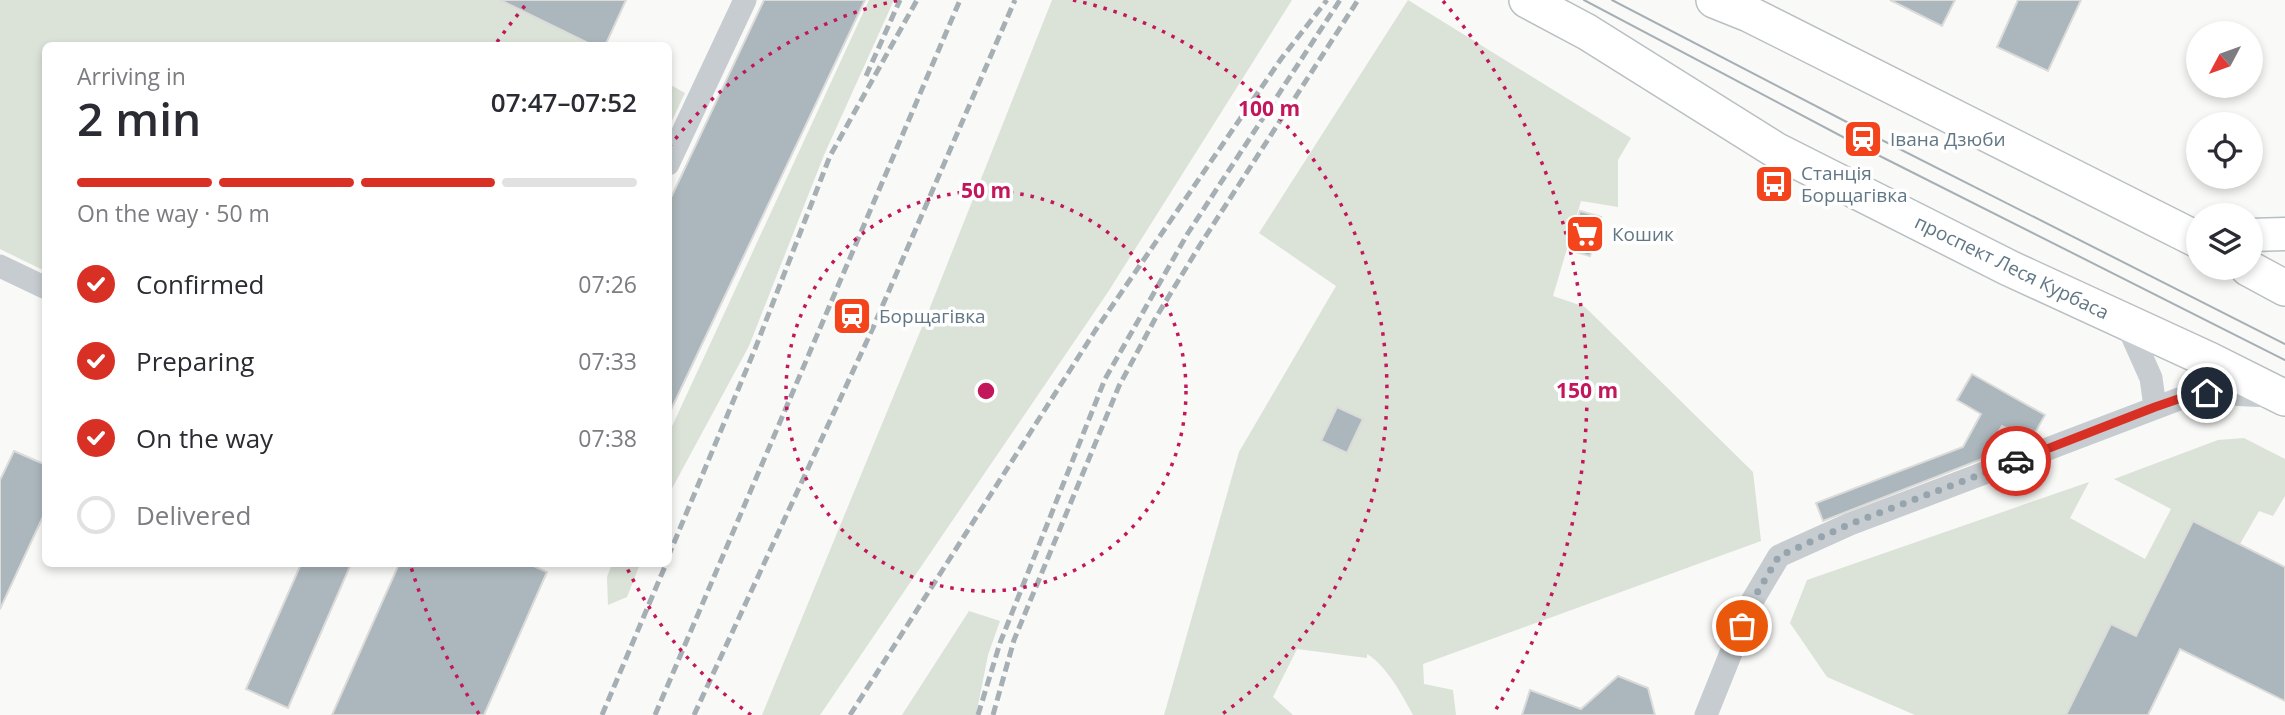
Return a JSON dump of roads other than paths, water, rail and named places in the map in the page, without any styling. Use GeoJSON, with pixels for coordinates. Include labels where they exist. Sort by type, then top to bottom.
{"type":"FeatureCollection","features":[{"type":"Feature","properties":{"kind":"main road","name":"проспект Леся Курбаса"},"geometry":{"type":"LineString","coordinates":[[1527,0],[1587,32],[1777,151],[2009,268],[2209,360],[2283,398]]}},
{"type":"Feature","properties":{"kind":"main road"},"geometry":{"type":"LineString","coordinates":[[1714,0],[1749,14],[2186,232]]}},
{"type":"Feature","properties":{"kind":"main road"},"geometry":{"type":"LineString","coordinates":[[2263,235],[2285,234]]}},
{"type":"Feature","properties":{"kind":"main road"},"geometry":{"type":"LineString","coordinates":[[2263,276],[2285,288]]}},
{"type":"Feature","properties":{"kind":"street"},"geometry":{"type":"LineString","coordinates":[[672,156],[746,0]]}},
{"type":"Feature","properties":{"kind":"street"},"geometry":{"type":"LineString","coordinates":[[0,266],[42,286]]}},
{"type":"Feature","properties":{"kind":"street"},"geometry":{"type":"LineString","coordinates":[[2126,322],[2151,378],[2155,407]]}},
{"type":"Feature","properties":{"kind":"street"},"geometry":{"type":"LineString","coordinates":[[1706,715],[1751,603],[1779,556],[1850,524],[2187,396],[2207,393],[2283,398]]}},
{"type":"Feature","properties":{"kind":"tram line"},"geometry":{"type":"LineString","coordinates":[[1584,0],[1860,146],[2285,360]]}},
{"type":"Feature","properties":{"kind":"tram line"},"geometry":{"type":"LineString","coordinates":[[1612,0],[2285,344]]}},
{"type":"Feature","properties":{"kind":"railway"},"geometry":{"type":"LineString","coordinates":[[866,76],[900,0]]}},
{"type":"Feature","properties":{"kind":"railway"},"geometry":{"type":"LineString","coordinates":[[672,547],[755,349],[830,156],[917,0]]}},
{"type":"Feature","properties":{"kind":"railway"},"geometry":{"type":"LineString","coordinates":[[655,715],[960,0]]}},
{"type":"Feature","properties":{"kind":"railway"},"geometry":{"type":"LineString","coordinates":[[694,715],[872,330],[1015,0]]}},
{"type":"Feature","properties":{"kind":"railway"},"geometry":{"type":"LineString","coordinates":[[850,715],[1095,331],[1281,59],[1327,0]]}},
{"type":"Feature","properties":{"kind":"railway"},"geometry":{"type":"LineString","coordinates":[[978,715],[1000,643],[1105,379],[1188,233],[1340,0]]}},
{"type":"Feature","properties":{"kind":"railway"},"geometry":{"type":"LineString","coordinates":[[993,715],[1014,640],[1119,386],[1155,319],[1200,245],[1358,0]]}},
{"type":"Feature","properties":{"kind":"railway"},"geometry":{"type":"LineString","coordinates":[[602,715],[665,567]]}},
{"type":"Feature","properties":{"kind":"place","name":"Івана Дзюби"},"geometry":{"type":"Point","coordinates":[1863,139]}},
{"type":"Feature","properties":{"kind":"place","name":"Станція Борщагівка"},"geometry":{"type":"Point","coordinates":[1774,184]}},
{"type":"Feature","properties":{"kind":"place","name":"Кошик"},"geometry":{"type":"Point","coordinates":[1585,234]}},
{"type":"Feature","properties":{"kind":"place","name":"Борщагівка"},"geometry":{"type":"Point","coordinates":[852,316]}}]}
